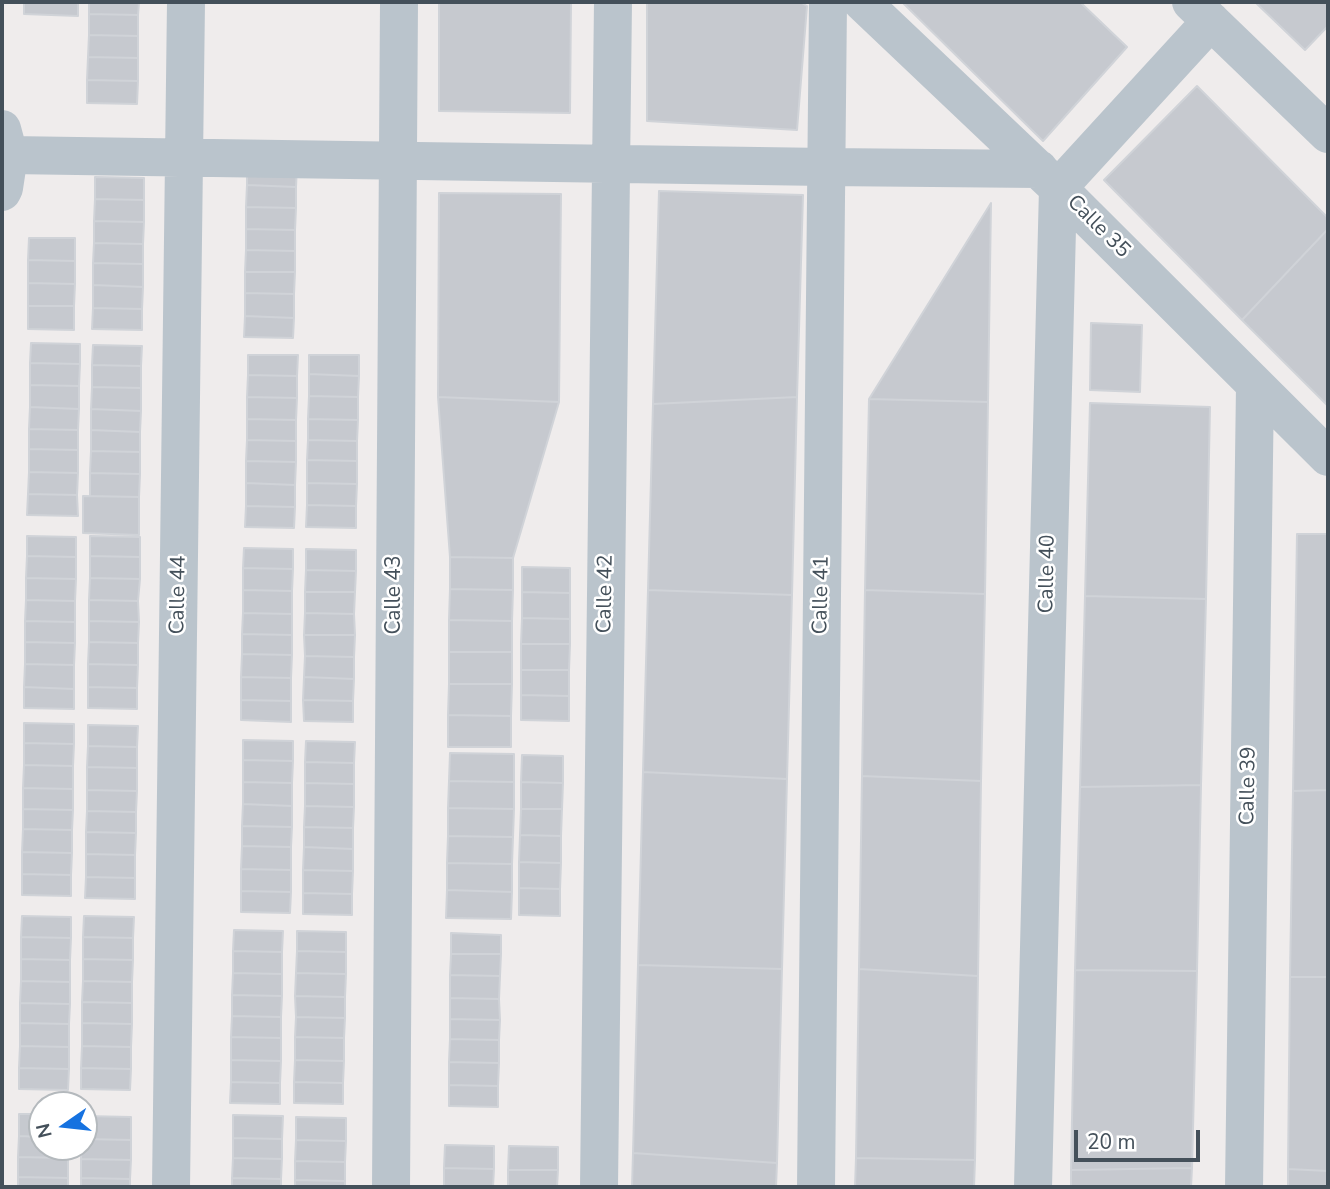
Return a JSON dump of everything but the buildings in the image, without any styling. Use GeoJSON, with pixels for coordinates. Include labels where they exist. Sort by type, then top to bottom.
{"type":"FeatureCollection","features":[{"type":"Feature","properties":{"kind":"street","name":"Calle 44"},"geometry":{"type":"LineString","coordinates":[[172,1187],[186,2]]}},
{"type":"Feature","properties":{"kind":"street","name":"Calle 43"},"geometry":{"type":"LineString","coordinates":[[391,1187],[399,2]]}},
{"type":"Feature","properties":{"kind":"street","name":"Calle 42"},"geometry":{"type":"LineString","coordinates":[[599,1187],[613,2]]}},
{"type":"Feature","properties":{"kind":"street","name":"Calle 41"},"geometry":{"type":"LineString","coordinates":[[816,1187],[828,2]]}},
{"type":"Feature","properties":{"kind":"street","name":"Calle 35"},"geometry":{"type":"LineString","coordinates":[[862,2],[1049,178],[1328,457]]}},
{"type":"Feature","properties":{"kind":"street"},"geometry":{"type":"LineString","coordinates":[[2,192],[5,142],[185,158],[826,167],[1049,178],[1201,11],[1327,131]]}},
{"type":"Feature","properties":{"kind":"street","name":"Calle 40"},"geometry":{"type":"LineString","coordinates":[[1033,1187],[1049,178]]}},
{"type":"Feature","properties":{"kind":"street","name":"Calle 39"},"geometry":{"type":"LineString","coordinates":[[1244,1187],[1255,386]]}}]}
